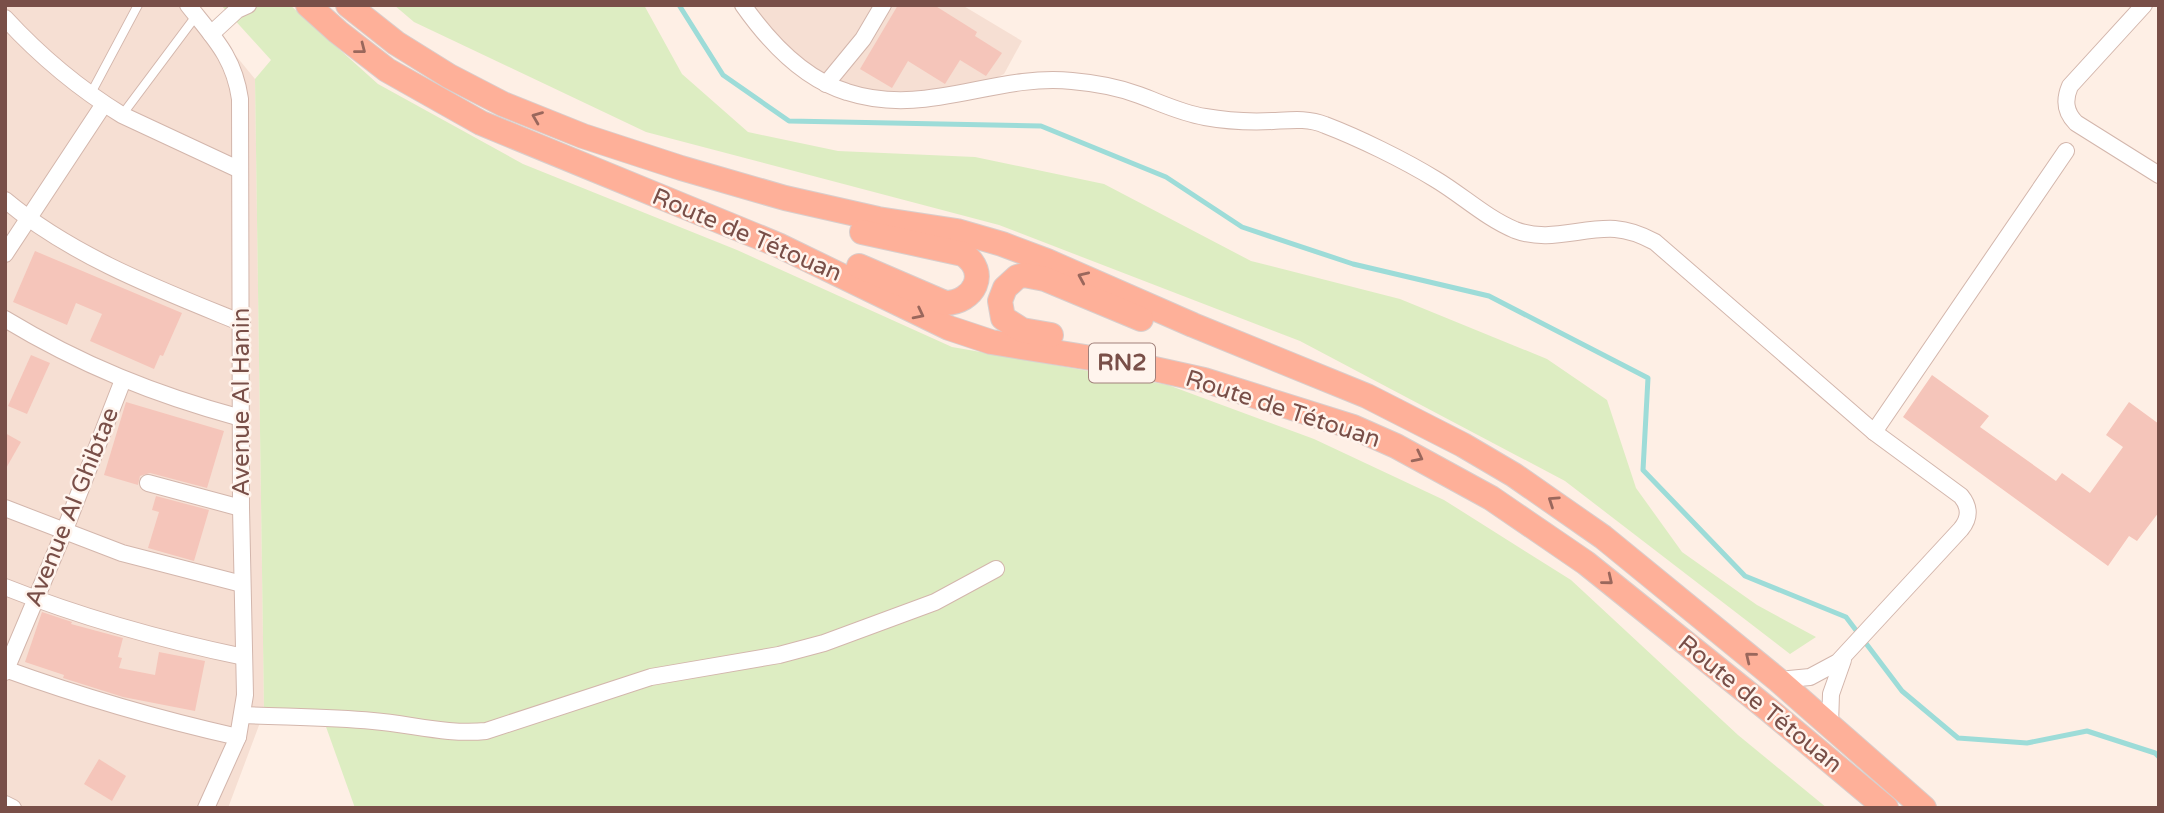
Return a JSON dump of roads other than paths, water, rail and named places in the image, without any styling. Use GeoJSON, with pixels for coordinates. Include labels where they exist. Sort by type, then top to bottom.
{"type":"FeatureCollection","features":[{"type":"Feature","properties":{"kind":"highway","name":"Route de Tétouan"},"geometry":{"type":"LineString","coordinates":[[309,5],[338,32],[387,70],[481,123],[778,245],[929,319],[991,342],[1176,374],[1353,427],[1396,446],[1468,485],[1577,556],[1886,808]]}},
{"type":"Feature","properties":{"kind":"highway","name":"Route de Tétouan"},"geometry":{"type":"LineString","coordinates":[[348,5],[396,43],[449,76],[503,104],[583,136],[785,198],[878,219],[957,231],[1002,244],[1367,397],[1463,445],[1603,537],[1779,680],[1927,808]]}},
{"type":"Feature","properties":{"kind":"highway"},"geometry":{"type":"LineString","coordinates":[[553,154],[679,194],[732,214],[938,301],[959,302],[971,293],[974,287],[975,265],[963,254],[816,221],[742,201],[681,180],[583,136]]}},
{"type":"Feature","properties":{"kind":"highway"},"geometry":{"type":"LineString","coordinates":[[1353,427],[1254,385],[1204,368],[1136,351],[1022,330],[1003,318],[1001,295],[1004,288],[1024,275],[1045,279],[1096,302],[1220,350],[1367,397]]}},
{"type":"Feature","properties":{"kind":"street"},"geometry":{"type":"LineString","coordinates":[[743,5],[786,55],[826,84],[848,93],[906,101],[936,99],[1019,82],[1069,80],[1104,85],[1202,117],[1228,120],[1292,119],[1324,124],[1435,178],[1493,219],[1516,230],[1534,235],[1560,236],[1614,229],[1642,235],[1655,242],[1874,432],[1966,502],[1968,516],[1961,529],[1855,644],[1820,673],[1800,679],[1779,680]]}},
{"type":"Feature","properties":{"kind":"street"},"geometry":{"type":"LineString","coordinates":[[826,84],[863,40],[883,5]]}},
{"type":"Feature","properties":{"kind":"street"},"geometry":{"type":"LineString","coordinates":[[2144,5],[2070,86],[2066,101],[2070,117],[2076,122],[2159,175]]}},
{"type":"Feature","properties":{"kind":"street"},"geometry":{"type":"LineString","coordinates":[[211,34],[241,7]]}},
{"type":"Feature","properties":{"kind":"street","name":"Avenue Al Hanin"},"geometry":{"type":"LineString","coordinates":[[192,11],[227,55],[238,86],[240,170],[243,715],[238,737],[206,808]]}},
{"type":"Feature","properties":{"kind":"street"},"geometry":{"type":"LineString","coordinates":[[5,18],[37,52],[90,95],[122,115],[240,170]]}},
{"type":"Feature","properties":{"kind":"street"},"geometry":{"type":"LineString","coordinates":[[5,254],[104,104]]}},
{"type":"Feature","properties":{"kind":"street"},"geometry":{"type":"LineString","coordinates":[[1874,432],[2066,151]]}},
{"type":"Feature","properties":{"kind":"street"},"geometry":{"type":"LineString","coordinates":[[5,200],[29,220],[97,259],[169,294],[242,323]]}},
{"type":"Feature","properties":{"kind":"street"},"geometry":{"type":"LineString","coordinates":[[5,319],[46,344],[123,380],[181,402],[241,418]]}},
{"type":"Feature","properties":{"kind":"street","name":"Avenue Al Ghibtae"},"geometry":{"type":"LineString","coordinates":[[6,670],[64,532],[123,380]]}},
{"type":"Feature","properties":{"kind":"street"},"geometry":{"type":"LineString","coordinates":[[148,483],[241,509]]}},
{"type":"Feature","properties":{"kind":"street"},"geometry":{"type":"LineString","coordinates":[[5,508],[134,556],[242,584]]}},
{"type":"Feature","properties":{"kind":"street"},"geometry":{"type":"LineString","coordinates":[[243,715],[370,720],[441,732],[486,731],[651,677],[779,655],[824,643],[935,602],[996,569]]}},
{"type":"Feature","properties":{"kind":"street"},"geometry":{"type":"LineString","coordinates":[[5,587],[139,633],[244,657]]}},
{"type":"Feature","properties":{"kind":"street"},"geometry":{"type":"LineString","coordinates":[[1830,725],[1831,694],[1836,674],[1855,644]]}},
{"type":"Feature","properties":{"kind":"street"},"geometry":{"type":"LineString","coordinates":[[6,670],[95,701],[238,737]]}},
{"type":"Feature","properties":{"kind":"street"},"geometry":{"type":"LineString","coordinates":[[5,804],[13,808]]}},
{"type":"Feature","properties":{"kind":"lane"},"geometry":{"type":"LineString","coordinates":[[90,95],[138,5]]}},
{"type":"Feature","properties":{"kind":"lane"},"geometry":{"type":"LineString","coordinates":[[122,115],[192,11]]}},
{"type":"Feature","properties":{"kind":"waterway"},"geometry":{"type":"LineString","coordinates":[[679,5],[723,75],[789,121],[1041,126],[1166,177],[1242,227],[1353,264],[1489,296],[1648,378],[1643,470],[1745,576],[1846,617],[1902,691],[1958,738],[2027,743],[2087,731],[2155,753],[2159,757]]}}]}
